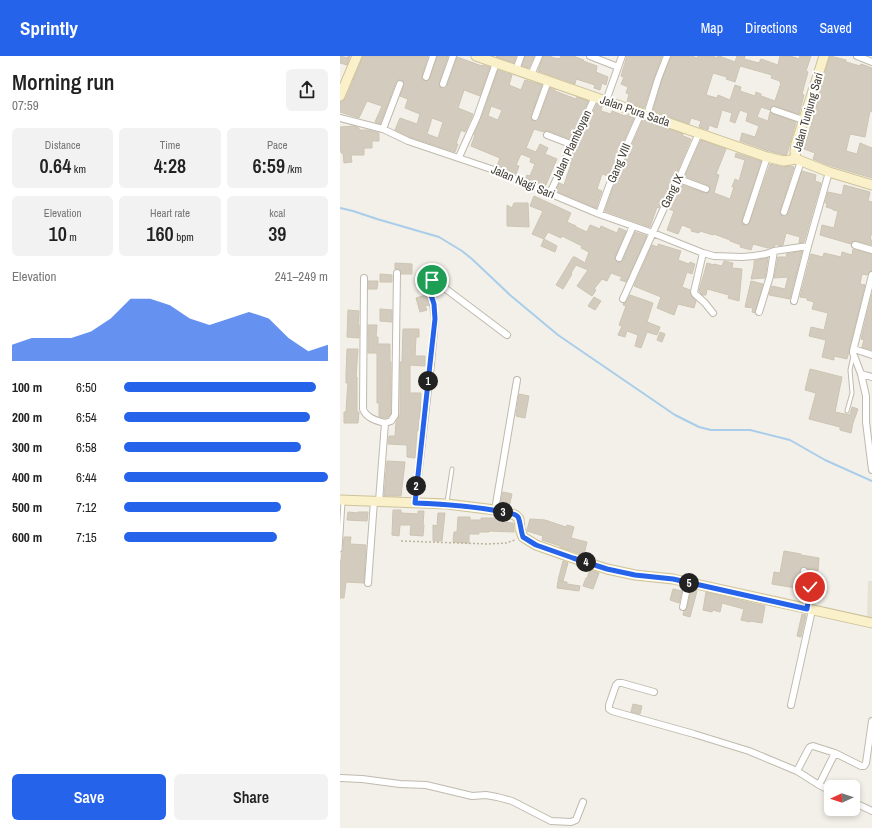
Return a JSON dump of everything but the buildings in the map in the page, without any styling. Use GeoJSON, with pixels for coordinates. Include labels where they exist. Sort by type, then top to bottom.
{"type":"FeatureCollection","features":[{"type":"Feature","properties":{"kind":"street"},"geometry":{"type":"LineString","coordinates":[[340,96],[357,56]]}},
{"type":"Feature","properties":{"kind":"street"},"geometry":{"type":"LineString","coordinates":[[426,77],[433,56]]}},
{"type":"Feature","properties":{"kind":"street"},"geometry":{"type":"LineString","coordinates":[[443,84],[453,56]]}},
{"type":"Feature","properties":{"kind":"street","name":"Jalan Pura Sada"},"geometry":{"type":"LineString","coordinates":[[478,56],[644,114],[699,136],[767,157],[784,161],[798,160]]}},
{"type":"Feature","properties":{"kind":"street"},"geometry":{"type":"LineString","coordinates":[[516,70],[520,56]]}},
{"type":"Feature","properties":{"kind":"street"},"geometry":{"type":"LineString","coordinates":[[531,75],[539,56]]}},
{"type":"Feature","properties":{"kind":"street"},"geometry":{"type":"LineString","coordinates":[[590,56],[618,67]]}},
{"type":"Feature","properties":{"kind":"street"},"geometry":{"type":"LineString","coordinates":[[606,101],[622,56]]}},
{"type":"Feature","properties":{"kind":"street","name":"Gang VIII"},"geometry":{"type":"LineString","coordinates":[[598,214],[609,186],[644,114],[667,56]]}},
{"type":"Feature","properties":{"kind":"street","name":"Jalan Tunjung Sari"},"geometry":{"type":"LineString","coordinates":[[824,56],[794,151],[798,160],[829,172],[872,185]]}},
{"type":"Feature","properties":{"kind":"street"},"geometry":{"type":"LineString","coordinates":[[857,56],[872,62]]}},
{"type":"Feature","properties":{"kind":"street"},"geometry":{"type":"LineString","coordinates":[[459,157],[477,117],[491,60]]}},
{"type":"Feature","properties":{"kind":"street"},"geometry":{"type":"LineString","coordinates":[[535,117],[548,81]]}},
{"type":"Feature","properties":{"kind":"street"},"geometry":{"type":"LineString","coordinates":[[383,129],[400,84]]}},
{"type":"Feature","properties":{"kind":"street"},"geometry":{"type":"LineString","coordinates":[[646,105],[654,85]]}},
{"type":"Feature","properties":{"kind":"street","name":"Jalan Plamboyan"},"geometry":{"type":"LineString","coordinates":[[550,194],[595,97]]}},
{"type":"Feature","properties":{"kind":"street"},"geometry":{"type":"LineString","coordinates":[[774,110],[803,120]]}},
{"type":"Feature","properties":{"kind":"street","name":"Jalan Nagi Sari"},"geometry":{"type":"LineString","coordinates":[[340,118],[383,129],[408,140],[494,170],[598,214],[653,233],[703,253],[714,256],[742,258],[808,246]]}},
{"type":"Feature","properties":{"kind":"street"},"geometry":{"type":"LineString","coordinates":[[547,135],[573,145]]}},
{"type":"Feature","properties":{"kind":"street","name":"Gang IX"},"geometry":{"type":"LineString","coordinates":[[682,166],[699,136]]}},
{"type":"Feature","properties":{"kind":"street","name":"Gang IX"},"geometry":{"type":"LineString","coordinates":[[623,299],[699,136]]}},
{"type":"Feature","properties":{"kind":"street"},"geometry":{"type":"LineString","coordinates":[[746,221],[767,157]]}},
{"type":"Feature","properties":{"kind":"street"},"geometry":{"type":"LineString","coordinates":[[784,212],[798,160]]}},
{"type":"Feature","properties":{"kind":"street"},"geometry":{"type":"LineString","coordinates":[[794,301],[829,172]]}},
{"type":"Feature","properties":{"kind":"street"},"geometry":{"type":"LineString","coordinates":[[679,179],[706,189]]}},
{"type":"Feature","properties":{"kind":"street"},"geometry":{"type":"LineString","coordinates":[[619,258],[633,226]]}},
{"type":"Feature","properties":{"kind":"street"},"geometry":{"type":"LineString","coordinates":[[855,245],[872,250]]}},
{"type":"Feature","properties":{"kind":"street"},"geometry":{"type":"LineString","coordinates":[[759,312],[770,276],[774,251]]}},
{"type":"Feature","properties":{"kind":"street"},"geometry":{"type":"LineString","coordinates":[[703,253],[694,292],[713,313]]}},
{"type":"Feature","properties":{"kind":"street"},"geometry":{"type":"LineString","coordinates":[[364,278],[364,409],[365,414],[368,416],[376,421],[386,423],[391,421],[395,415],[397,273]]}},
{"type":"Feature","properties":{"kind":"street"},"geometry":{"type":"LineString","coordinates":[[872,275],[853,351],[861,374],[866,396],[866,422],[872,470]]}},
{"type":"Feature","properties":{"kind":"street"},"geometry":{"type":"LineString","coordinates":[[415,503],[435,319],[434,304],[428,283],[434,280],[507,335]]}},
{"type":"Feature","properties":{"kind":"street"},"geometry":{"type":"LineString","coordinates":[[853,351],[872,355]]}},
{"type":"Feature","properties":{"kind":"street"},"geometry":{"type":"LineString","coordinates":[[861,374],[872,377]]}},
{"type":"Feature","properties":{"kind":"street"},"geometry":{"type":"LineString","coordinates":[[495,510],[517,380]]}},
{"type":"Feature","properties":{"kind":"street"},"geometry":{"type":"LineString","coordinates":[[368,583],[386,423]]}},
{"type":"Feature","properties":{"kind":"street"},"geometry":{"type":"LineString","coordinates":[[342,500],[447,504],[495,510],[518,517],[520,530],[523,537],[536,545],[607,569],[688,583],[872,623]]}},
{"type":"Feature","properties":{"kind":"street"},"geometry":{"type":"LineString","coordinates":[[791,705],[809,610],[810,580],[807,573],[804,571]]}},
{"type":"Feature","properties":{"kind":"street"},"geometry":{"type":"LineString","coordinates":[[684,607],[688,583]]}},
{"type":"Feature","properties":{"kind":"street"},"geometry":{"type":"LineString","coordinates":[[654,692],[622,682],[617,683],[611,698],[609,709],[749,751],[797,771],[824,788]]}},
{"type":"Feature","properties":{"kind":"street"},"geometry":{"type":"LineString","coordinates":[[797,771],[810,747],[813,746],[864,766],[866,763],[872,721]]}},
{"type":"Feature","properties":{"kind":"street"},"geometry":{"type":"LineString","coordinates":[[819,785],[835,754]]}},
{"type":"Feature","properties":{"kind":"street"},"geometry":{"type":"LineString","coordinates":[[340,778],[426,785],[472,796],[497,797],[512,801],[551,821],[571,822],[576,820],[583,802]]}},
{"type":"Feature","properties":{"kind":"street"},"geometry":{"type":"LineString","coordinates":[[860,805],[872,811]]}},
{"type":"Feature","properties":{"kind":"lane"},"geometry":{"type":"LineString","coordinates":[[847,411],[852,393],[850,370],[853,351]]}},
{"type":"Feature","properties":{"kind":"lane"},"geometry":{"type":"LineString","coordinates":[[447,504],[452,469]]}},
{"type":"Feature","properties":{"kind":"lane"},"geometry":{"type":"LineString","coordinates":[[340,550],[342,500]]}},
{"type":"Feature","properties":{"kind":"path"},"geometry":{"type":"LineString","coordinates":[[401,541],[488,544],[506,543],[523,537]]}},
{"type":"Feature","properties":{"kind":"shaded area"},"geometry":{"type":"Polygon","coordinates":[[[868,581],[872,581],[872,618],[867,617],[868,581]]]}},
{"type":"Feature","properties":{"kind":"waterway"},"geometry":{"type":"LineString","coordinates":[[340,208],[439,237],[462,251],[510,295],[558,335],[675,415],[699,427],[711,430],[750,430],[790,440],[825,460],[872,481]]}},
{"type":"Feature","properties":{"kind":"route"},"geometry":{"type":"LineString","coordinates":[[432,280],[429,281],[428,286],[434,304],[435,319],[415,503],[460,505],[495,510],[515,515],[519,519],[520,530],[523,537],[536,545],[607,569],[635,575],[673,579],[807,609],[810,587]]}}]}
